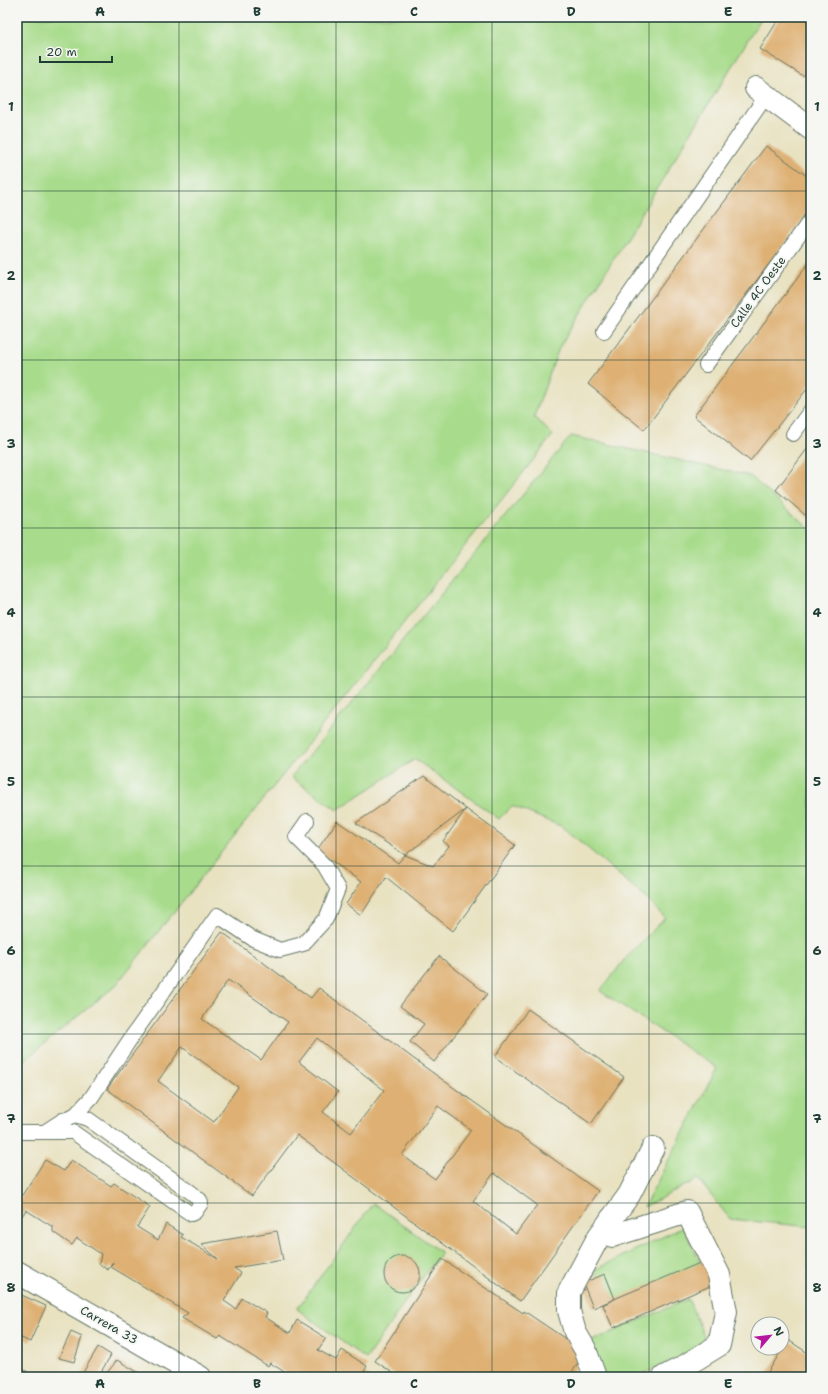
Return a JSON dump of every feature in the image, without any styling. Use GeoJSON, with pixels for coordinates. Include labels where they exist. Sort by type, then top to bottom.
{"type":"FeatureCollection","features":[{"type":"Feature","properties":{"kind":"street"},"geometry":{"type":"LineString","coordinates":[[761,92],[808,121]]}},
{"type":"Feature","properties":{"kind":"street"},"geometry":{"type":"LineString","coordinates":[[595,1377],[586,1349],[575,1332],[569,1311],[570,1292],[599,1236],[629,1195],[653,1148]]}},
{"type":"Feature","properties":{"kind":"street"},"geometry":{"type":"LineString","coordinates":[[611,1219],[612,1236],[687,1212],[719,1275],[726,1312],[719,1345],[664,1377]]}},
{"type":"Feature","properties":{"kind":"street","name":"Carrera 33"},"geometry":{"type":"LineString","coordinates":[[17,1272],[200,1377]]}},
{"type":"Feature","properties":{"kind":"lane"},"geometry":{"type":"LineString","coordinates":[[604,331],[761,92]]}},
{"type":"Feature","properties":{"kind":"lane","name":"Calle 4C Oeste"},"geometry":{"type":"LineString","coordinates":[[706,365],[811,219]]}},
{"type":"Feature","properties":{"kind":"lane"},"geometry":{"type":"LineString","coordinates":[[793,434],[811,410]]}},
{"type":"Feature","properties":{"kind":"lane"},"geometry":{"type":"LineString","coordinates":[[46,1131],[62,1120],[75,1115],[91,1098],[217,915],[253,939],[280,950],[303,944],[326,919],[338,889],[324,865],[296,837],[307,821]]}},
{"type":"Feature","properties":{"kind":"lane"},"geometry":{"type":"LineString","coordinates":[[17,1132],[73,1132],[177,1206],[191,1214],[195,1212],[201,1203],[196,1196],[88,1119],[75,1115]]}},
{"type":"Feature","properties":{"kind":"green space"},"geometry":{"type":"Polygon","coordinates":[[[17,17],[762,17],[559,348],[534,417],[553,435],[116,985],[17,1066],[17,17]]]}},
{"type":"Feature","properties":{"kind":"green space"},"geometry":{"type":"Polygon","coordinates":[[[571,436],[750,476],[811,530],[811,1227],[730,1219],[698,1179],[644,1207],[717,1068],[600,991],[625,959],[665,918],[645,897],[563,827],[512,806],[499,819],[415,759],[337,810],[291,777],[571,436]]]}},
{"type":"Feature","properties":{"kind":"green space"},"geometry":{"type":"Polygon","coordinates":[[[373,1203],[442,1253],[415,1287],[366,1359],[297,1309],[373,1203]]]}},
{"type":"Feature","properties":{"kind":"green space"},"geometry":{"type":"Polygon","coordinates":[[[683,1227],[706,1274],[617,1317],[594,1270],[683,1227]]]}},
{"type":"Feature","properties":{"kind":"green space"},"geometry":{"type":"Polygon","coordinates":[[[688,1299],[708,1345],[636,1377],[602,1377],[587,1343],[688,1299]]]}},
{"type":"Feature","properties":{"kind":"building"},"geometry":{"type":"Polygon","coordinates":[[[780,17],[811,17],[811,64],[803,76],[760,49],[780,17]]]}},
{"type":"Feature","properties":{"kind":"building"},"geometry":{"type":"Polygon","coordinates":[[[766,146],[811,179],[811,208],[644,430],[588,384],[766,146]]]}},
{"type":"Feature","properties":{"kind":"building"},"geometry":{"type":"Polygon","coordinates":[[[811,260],[811,384],[750,461],[694,416],[811,260]]]}},
{"type":"Feature","properties":{"kind":"building"},"geometry":{"type":"Polygon","coordinates":[[[811,444],[811,520],[776,490],[811,444]]]}},
{"type":"Feature","properties":{"kind":"building"},"geometry":{"type":"Polygon","coordinates":[[[424,776],[466,809],[405,855],[356,823],[424,776]]]}},
{"type":"Feature","properties":{"kind":"building"},"geometry":{"type":"Polygon","coordinates":[[[466,809],[515,845],[453,931],[386,877],[361,915],[346,904],[361,882],[317,850],[337,821],[398,863],[405,855],[433,866],[449,846],[443,841],[466,809]]]}},
{"type":"Feature","properties":{"kind":"building"},"geometry":{"type":"Polygon","coordinates":[[[222,932],[311,998],[319,988],[422,1065],[598,1191],[520,1301],[297,1135],[252,1196],[107,1089],[222,932]],[[228,980],[202,1019],[261,1060],[288,1022],[228,980]],[[317,1038],[299,1062],[338,1092],[323,1112],[351,1133],[384,1090],[317,1038]],[[182,1047],[158,1081],[214,1122],[238,1087],[182,1047]],[[438,1106],[402,1155],[435,1179],[471,1130],[438,1106]],[[494,1173],[473,1201],[516,1234],[537,1205],[494,1173]]]}},
{"type":"Feature","properties":{"kind":"building"},"geometry":{"type":"Polygon","coordinates":[[[439,956],[487,994],[434,1062],[410,1042],[424,1024],[400,1006],[439,956]]]}},
{"type":"Feature","properties":{"kind":"building"},"geometry":{"type":"Polygon","coordinates":[[[528,1009],[624,1077],[591,1124],[495,1057],[528,1009]]]}},
{"type":"Feature","properties":{"kind":"building"},"geometry":{"type":"Polygon","coordinates":[[[45,1160],[64,1171],[71,1160],[111,1186],[114,1183],[150,1207],[137,1227],[158,1240],[166,1224],[183,1235],[181,1237],[218,1259],[201,1244],[277,1231],[283,1260],[234,1268],[241,1273],[224,1301],[236,1309],[242,1298],[267,1313],[265,1317],[290,1333],[297,1320],[326,1338],[318,1350],[336,1360],[342,1350],[367,1366],[364,1372],[371,1377],[293,1377],[270,1363],[268,1366],[220,1336],[217,1339],[182,1318],[188,1313],[111,1267],[113,1262],[108,1270],[99,1264],[101,1254],[77,1238],[72,1245],[53,1232],[53,1227],[26,1210],[22,1216],[17,1213],[17,1203],[45,1160]]]}},
{"type":"Feature","properties":{"kind":"building"},"geometry":{"type":"Polygon","coordinates":[[[406,1256],[415,1261],[419,1267],[419,1281],[415,1287],[406,1292],[398,1292],[389,1287],[385,1281],[384,1270],[389,1261],[395,1257],[406,1256]]]}},
{"type":"Feature","properties":{"kind":"building"},"geometry":{"type":"Polygon","coordinates":[[[442,1259],[585,1352],[569,1377],[399,1377],[375,1361],[442,1259]]]}},
{"type":"Feature","properties":{"kind":"building"},"geometry":{"type":"Polygon","coordinates":[[[707,1260],[717,1283],[613,1328],[603,1305],[707,1260]]]}},
{"type":"Feature","properties":{"kind":"building"},"geometry":{"type":"Polygon","coordinates":[[[605,1274],[615,1299],[593,1308],[583,1283],[605,1274]]]}},
{"type":"Feature","properties":{"kind":"building"},"geometry":{"type":"Polygon","coordinates":[[[17,1293],[46,1306],[30,1342],[17,1336],[17,1293]]]}},
{"type":"Feature","properties":{"kind":"building"},"geometry":{"type":"Polygon","coordinates":[[[71,1332],[82,1337],[74,1362],[59,1358],[71,1332]]]}},
{"type":"Feature","properties":{"kind":"building"},"geometry":{"type":"Polygon","coordinates":[[[790,1341],[811,1355],[811,1377],[765,1377],[778,1356],[790,1356],[790,1341]]]}},
{"type":"Feature","properties":{"kind":"building"},"geometry":{"type":"Polygon","coordinates":[[[98,1347],[111,1355],[98,1377],[81,1376],[98,1347]]]}},
{"type":"Feature","properties":{"kind":"building"},"geometry":{"type":"Polygon","coordinates":[[[117,1360],[146,1377],[104,1377],[117,1360]]]}},
{"type":"Feature","properties":{"kind":"building"},"geometry":{"type":"Polygon","coordinates":[[[17,1366],[28,1372],[26,1377],[17,1377],[17,1366]]]}}]}
